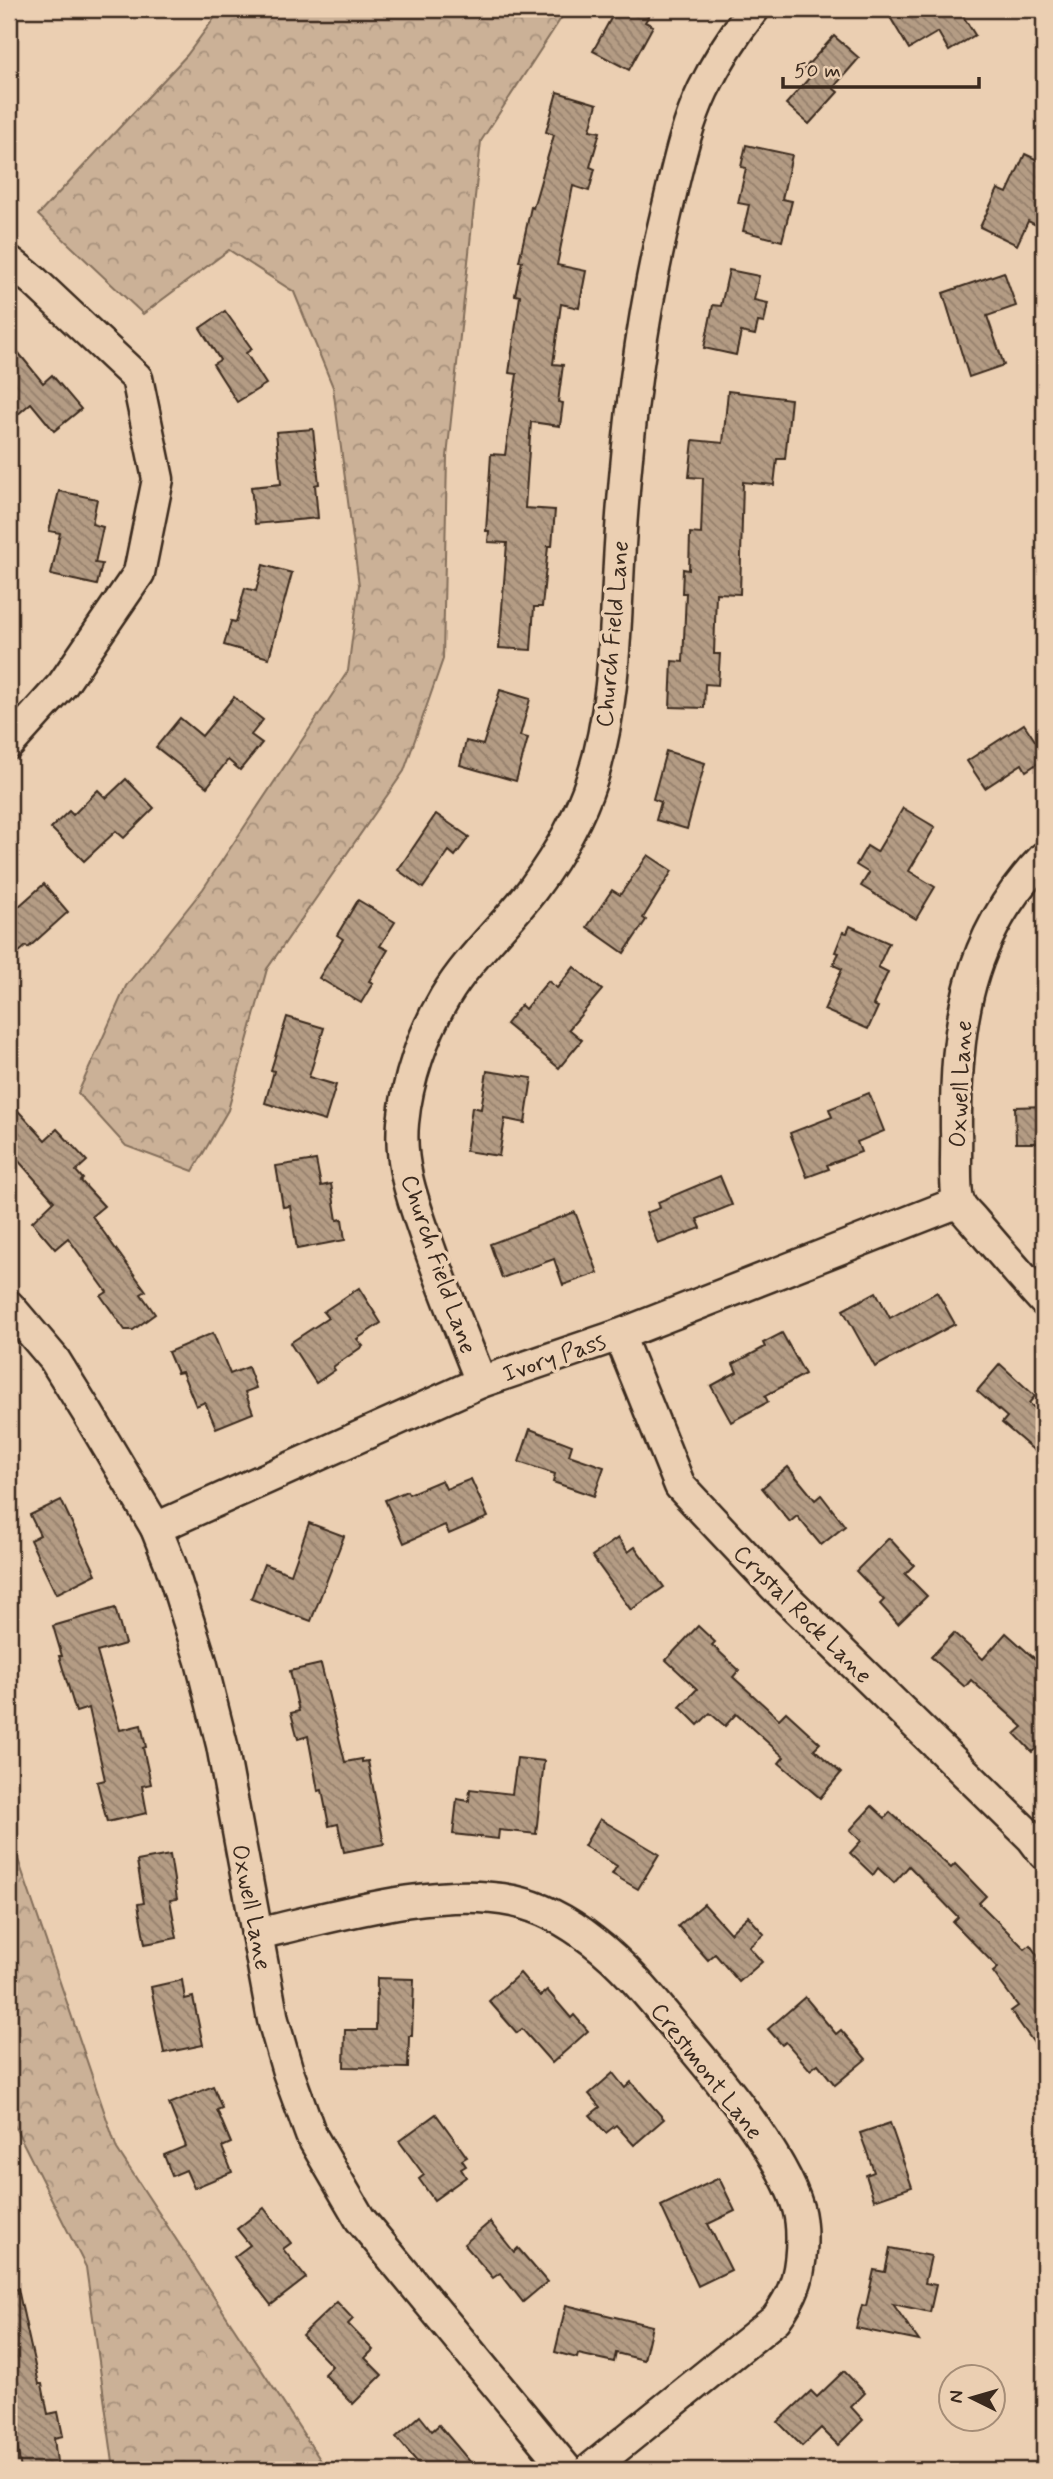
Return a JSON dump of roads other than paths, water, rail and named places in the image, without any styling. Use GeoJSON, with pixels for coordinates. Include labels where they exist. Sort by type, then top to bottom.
{"type":"FeatureCollection","features":[{"type":"Feature","properties":{"kind":"street","name":"Church Field Lane"},"geometry":{"type":"LineString","coordinates":[[481,1382],[408,1188],[402,1156],[404,1120],[414,1071],[426,1034],[446,995],[539,879],[574,827],[591,781],[606,725],[612,677],[622,512],[638,354],[659,244],[685,138],[703,90],[730,39],[754,9]]}},
{"type":"Feature","properties":{"kind":"street"},"geometry":{"type":"LineString","coordinates":[[9,261],[34,281],[137,378],[158,479],[139,573],[63,684],[9,744]]}},
{"type":"Feature","properties":{"kind":"street","name":"Oxwell Lane"},"geometry":{"type":"LineString","coordinates":[[958,1202],[956,1102],[958,1048],[965,1001],[979,959],[1005,905],[1044,857]]}},
{"type":"Feature","properties":{"kind":"street","name":"Ivory Pass"},"geometry":{"type":"LineString","coordinates":[[156,1528],[481,1382],[619,1335],[958,1202]]}},
{"type":"Feature","properties":{"kind":"street"},"geometry":{"type":"LineString","coordinates":[[958,1202],[1044,1301]]}},
{"type":"Feature","properties":{"kind":"street","name":"Oxwell Lane"},"geometry":{"type":"LineString","coordinates":[[9,1306],[54,1359],[156,1528],[204,1673],[222,1745],[273,2020],[311,2135],[360,2219],[567,2470]]}},
{"type":"Feature","properties":{"kind":"street","name":"Crystal Rock Lane"},"geometry":{"type":"LineString","coordinates":[[619,1335],[680,1486],[775,1587],[1032,1838],[1044,1854]]}},
{"type":"Feature","properties":{"kind":"street","name":"Crestmont Lane"},"geometry":{"type":"LineString","coordinates":[[257,1934],[376,1907],[439,1899],[484,1897],[515,1901],[557,1917],[594,1941],[641,1986],[707,2064],[781,2170],[798,2209],[801,2244],[795,2285],[788,2301],[776,2319],[589,2470]]}}]}
